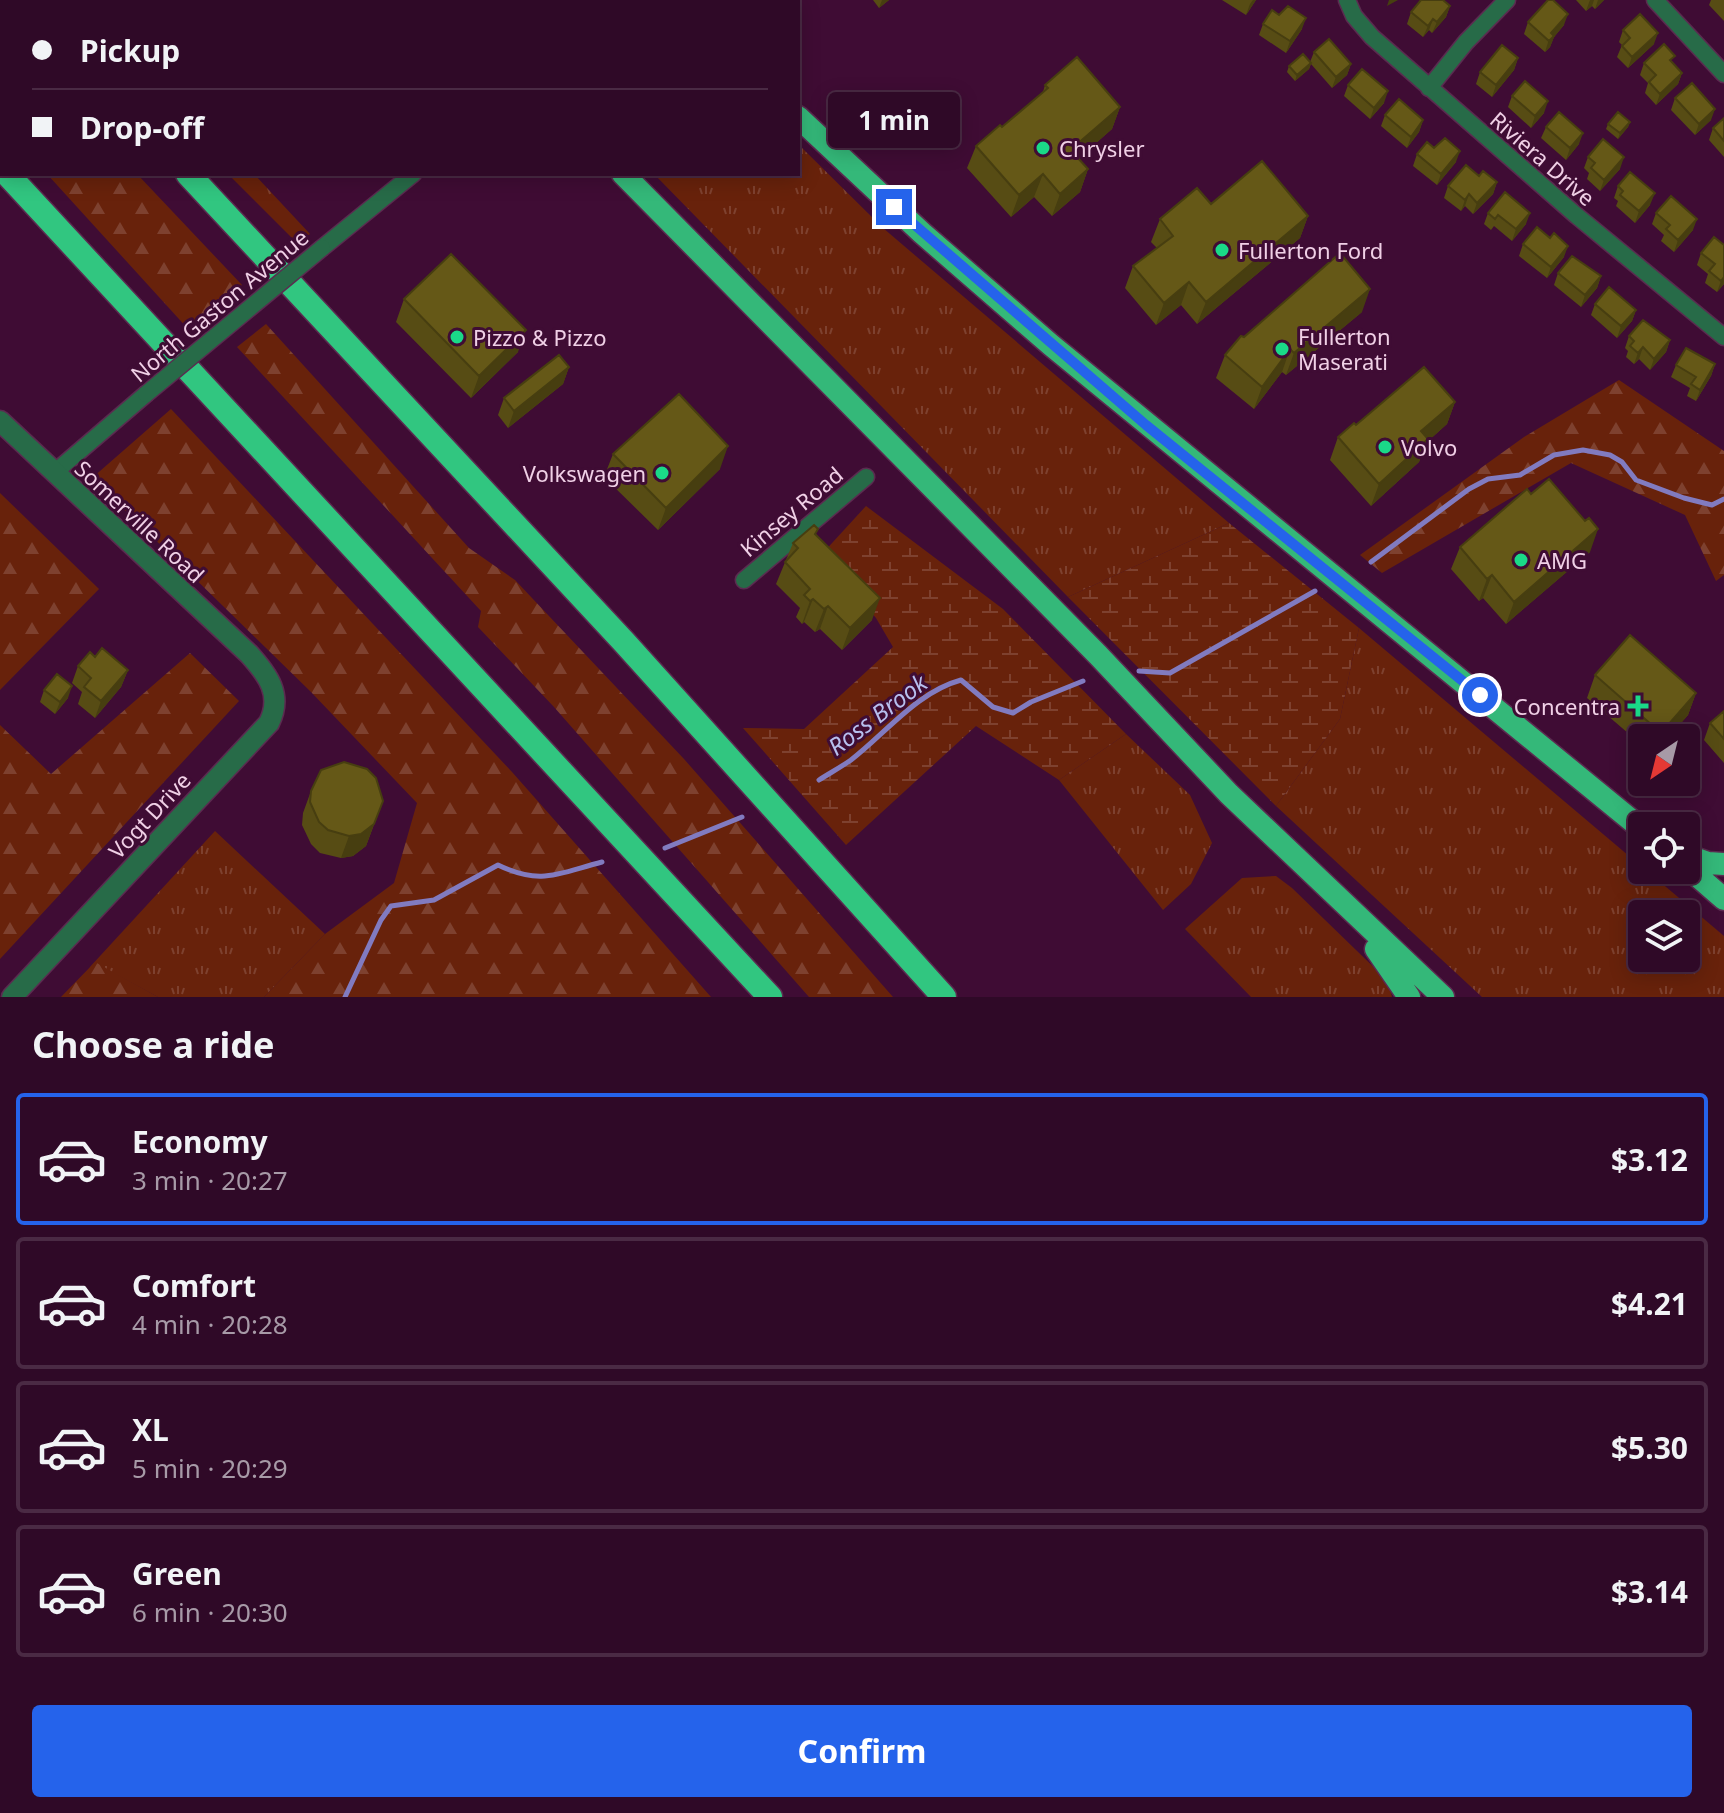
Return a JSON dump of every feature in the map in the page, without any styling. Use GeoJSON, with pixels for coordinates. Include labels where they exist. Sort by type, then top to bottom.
{"type":"FeatureCollection","features":[{"type":"Feature","properties":{"kind":"highway"},"geometry":{"type":"LineString","coordinates":[[800,119],[922,233],[1051,345],[1628,818]]}},
{"type":"Feature","properties":{"kind":"highway"},"geometry":{"type":"LineString","coordinates":[[9,176],[770,997]]}},
{"type":"Feature","properties":{"kind":"highway"},"geometry":{"type":"LineString","coordinates":[[190,176],[624,642],[944,997]]}},
{"type":"Feature","properties":{"kind":"highway"},"geometry":{"type":"LineString","coordinates":[[625,176],[1098,655],[1229,794],[1443,997]]}},
{"type":"Feature","properties":{"kind":"highway"},"geometry":{"type":"LineString","coordinates":[[1700,860],[1724,864]]}},
{"type":"Feature","properties":{"kind":"highway"},"geometry":{"type":"LineString","coordinates":[[1700,878],[1724,899]]}},
{"type":"Feature","properties":{"kind":"highway"},"geometry":{"type":"LineString","coordinates":[[1321,884],[1375,948],[1409,997]]}},
{"type":"Feature","properties":{"kind":"street","name":"Riviera Drive"},"geometry":{"type":"LineString","coordinates":[[1347,0],[1354,16],[1372,37],[1429,88],[1724,337]]}},
{"type":"Feature","properties":{"kind":"street"},"geometry":{"type":"LineString","coordinates":[[1429,88],[1466,42],[1507,0]]}},
{"type":"Feature","properties":{"kind":"street"},"geometry":{"type":"LineString","coordinates":[[1655,0],[1724,74]]}},
{"type":"Feature","properties":{"kind":"street","name":"North Gaston Avenue"},"geometry":{"type":"LineString","coordinates":[[54,473],[411,176]]}},
{"type":"Feature","properties":{"kind":"street","name":"Somerville Road"},"geometry":{"type":"LineString","coordinates":[[0,421],[249,654]]}},
{"type":"Feature","properties":{"kind":"street","name":"Kinsey Road"},"geometry":{"type":"LineString","coordinates":[[744,580],[866,477]]}},
{"type":"Feature","properties":{"kind":"street","name":"Vogt Drive"},"geometry":{"type":"LineString","coordinates":[[12,997],[269,723],[274,712],[273,687],[266,672],[249,654]]}},
{"type":"Feature","properties":{"kind":"green space"},"geometry":{"type":"Polygon","coordinates":[[[800,146],[883,228],[1229,523],[1068,597],[656,176],[800,176],[800,146]]]}},
{"type":"Feature","properties":{"kind":"green space"},"geometry":{"type":"Polygon","coordinates":[[[49,176],[139,176],[242,285],[189,330],[49,176]]]}},
{"type":"Feature","properties":{"kind":"green space"},"geometry":{"type":"Polygon","coordinates":[[[230,176],[256,176],[310,234],[296,242],[230,176]]]}},
{"type":"Feature","properties":{"kind":"green space"},"geometry":{"type":"Polygon","coordinates":[[[266,324],[469,548],[515,580],[684,759],[893,997],[809,997],[554,707],[478,627],[481,611],[237,347],[266,324]]]}},
{"type":"Feature","properties":{"kind":"green space"},"geometry":{"type":"Polygon","coordinates":[[[1619,380],[1724,451],[1724,575],[1716,581],[1685,515],[1571,463],[1382,573],[1360,555],[1524,437],[1619,380]]]}},
{"type":"Feature","properties":{"kind":"green space"},"geometry":{"type":"Polygon","coordinates":[[[171,409],[512,772],[711,997],[264,997],[325,934],[394,883],[417,803],[311,692],[92,478],[171,409]]]}},
{"type":"Feature","properties":{"kind":"green space"},"geometry":{"type":"Polygon","coordinates":[[[0,493],[99,589],[0,690],[0,493]]]}},
{"type":"Feature","properties":{"kind":"green space"},"geometry":{"type":"Polygon","coordinates":[[[866,506],[1003,609],[1126,734],[1059,780],[976,726],[846,845],[743,728],[804,729],[893,647],[876,618],[822,554],[866,506]]]}},
{"type":"Feature","properties":{"kind":"green space"},"geometry":{"type":"Polygon","coordinates":[[[1229,523],[1359,628],[1340,719],[1276,806],[1068,597],[1229,523]]]}},
{"type":"Feature","properties":{"kind":"green space"},"geometry":{"type":"Polygon","coordinates":[[[1359,628],[1628,855],[1628,884],[1663,884],[1681,900],[1628,900],[1628,972],[1700,972],[1700,916],[1724,936],[1724,997],[1482,997],[1276,806],[1340,719],[1359,628]]]}},
{"type":"Feature","properties":{"kind":"green space"},"geometry":{"type":"Polygon","coordinates":[[[190,653],[239,701],[0,959],[0,725],[51,774],[190,653]]]}},
{"type":"Feature","properties":{"kind":"green space"},"geometry":{"type":"Polygon","coordinates":[[[1126,734],[1190,795],[1212,843],[1191,884],[1163,910],[1059,780],[1126,734]]]}},
{"type":"Feature","properties":{"kind":"green space"},"geometry":{"type":"Polygon","coordinates":[[[215,831],[325,934],[264,997],[158,997],[95,963],[89,968],[215,831]]]}},
{"type":"Feature","properties":{"kind":"green space"},"geometry":{"type":"Polygon","coordinates":[[[1276,876],[1388,981],[1392,997],[1251,997],[1185,929],[1242,878],[1276,876]]]}},
{"type":"Feature","properties":{"kind":"green space"},"geometry":{"type":"Polygon","coordinates":[[[95,962],[158,997],[61,997],[95,962]]]}},
{"type":"Feature","properties":{"kind":"building"},"geometry":{"type":"Polygon","coordinates":[[[1421,0],[1443,0],[1450,6],[1437,22],[1433,19],[1428,26],[1411,12],[1421,0]]]}},
{"type":"Feature","properties":{"kind":"building"},"geometry":{"type":"Polygon","coordinates":[[[1548,0],[1553,0],[1568,14],[1551,33],[1554,36],[1549,41],[1528,22],[1548,0]]]}},
{"type":"Feature","properties":{"kind":"building"},"geometry":{"type":"Polygon","coordinates":[[[1288,6],[1306,18],[1290,41],[1263,24],[1272,10],[1279,15],[1288,6]]]}},
{"type":"Feature","properties":{"kind":"building"},"geometry":{"type":"Polygon","coordinates":[[[1640,14],[1658,33],[1632,57],[1622,46],[1630,38],[1623,30],[1640,14]]]}},
{"type":"Feature","properties":{"kind":"building"},"geometry":{"type":"Polygon","coordinates":[[[1329,39],[1351,64],[1336,77],[1314,52],[1329,39]]]}},
{"type":"Feature","properties":{"kind":"building"},"geometry":{"type":"Polygon","coordinates":[[[1664,44],[1675,56],[1670,60],[1682,73],[1660,94],[1649,82],[1656,75],[1644,63],[1664,44]]]}},
{"type":"Feature","properties":{"kind":"building"},"geometry":{"type":"Polygon","coordinates":[[[1502,45],[1518,58],[1496,85],[1480,72],[1502,45]]]}},
{"type":"Feature","properties":{"kind":"building"},"geometry":{"type":"Polygon","coordinates":[[[1303,54],[1311,63],[1297,75],[1289,66],[1303,54]]]}},
{"type":"Feature","properties":{"kind":"building","name":"Chrysler"},"geometry":{"type":"Polygon","coordinates":[[[1077,57],[1120,107],[1076,145],[1082,151],[1076,156],[1088,169],[1060,194],[1043,174],[1019,195],[976,146],[1048,88],[1045,85],[1077,57]]]}},
{"type":"Feature","properties":{"kind":"building"},"geometry":{"type":"Polygon","coordinates":[[[1362,69],[1388,91],[1374,108],[1348,85],[1362,69]]]}},
{"type":"Feature","properties":{"kind":"building"},"geometry":{"type":"Polygon","coordinates":[[[1525,81],[1548,101],[1535,116],[1512,96],[1525,81]]]}},
{"type":"Feature","properties":{"kind":"building"},"geometry":{"type":"Polygon","coordinates":[[[1692,83],[1715,109],[1699,124],[1675,98],[1692,83]]]}},
{"type":"Feature","properties":{"kind":"building"},"geometry":{"type":"Polygon","coordinates":[[[1399,99],[1423,120],[1411,137],[1385,115],[1399,99]]]}},
{"type":"Feature","properties":{"kind":"building"},"geometry":{"type":"Polygon","coordinates":[[[1559,112],[1583,133],[1570,148],[1546,127],[1559,112]]]}},
{"type":"Feature","properties":{"kind":"building"},"geometry":{"type":"Polygon","coordinates":[[[1618,112],[1630,122],[1620,133],[1608,124],[1618,112]]]}},
{"type":"Feature","properties":{"kind":"building"},"geometry":{"type":"Polygon","coordinates":[[[1724,118],[1724,141],[1713,128],[1724,118]]]}},
{"type":"Feature","properties":{"kind":"building"},"geometry":{"type":"Polygon","coordinates":[[[1445,138],[1460,151],[1441,174],[1417,154],[1427,142],[1434,148],[1445,138]]]}},
{"type":"Feature","properties":{"kind":"building"},"geometry":{"type":"Polygon","coordinates":[[[1603,139],[1624,157],[1604,180],[1591,168],[1595,163],[1588,157],[1603,139]]]}},
{"type":"Feature","properties":{"kind":"building","name":"Fullerton Ford"},"geometry":{"type":"Polygon","coordinates":[[[1262,161],[1308,216],[1206,302],[1189,282],[1164,303],[1133,266],[1173,236],[1160,219],[1197,188],[1211,204],[1262,161]]]}},
{"type":"Feature","properties":{"kind":"building"},"geometry":{"type":"Polygon","coordinates":[[[1466,165],[1479,176],[1483,171],[1497,182],[1477,203],[1469,194],[1465,200],[1448,186],[1466,165]]]}},
{"type":"Feature","properties":{"kind":"building"},"geometry":{"type":"Polygon","coordinates":[[[1630,172],[1655,193],[1639,211],[1620,195],[1623,191],[1618,186],[1630,172]]]}},
{"type":"Feature","properties":{"kind":"building"},"geometry":{"type":"Polygon","coordinates":[[[1505,192],[1530,213],[1516,229],[1498,215],[1495,219],[1488,213],[1505,192]]]}},
{"type":"Feature","properties":{"kind":"building"},"geometry":{"type":"Polygon","coordinates":[[[1671,196],[1697,219],[1678,240],[1666,229],[1670,225],[1656,213],[1671,196]]]}},
{"type":"Feature","properties":{"kind":"building"},"geometry":{"type":"Polygon","coordinates":[[[1537,227],[1550,238],[1554,233],[1568,246],[1551,267],[1523,244],[1537,227]]]}},
{"type":"Feature","properties":{"kind":"building"},"geometry":{"type":"Polygon","coordinates":[[[1714,237],[1724,245],[1724,277],[1721,281],[1709,271],[1715,264],[1701,253],[1714,237]]]}},
{"type":"Feature","properties":{"kind":"building","name":"Fullerton Maserati"},"geometry":{"type":"Polygon","coordinates":[[[1340,253],[1370,289],[1294,353],[1290,349],[1262,387],[1225,355],[1241,336],[1244,337],[1340,253]]]}},
{"type":"Feature","properties":{"kind":"building","name":"Pizzo & Pizzo"},"geometry":{"type":"Polygon","coordinates":[[[451,254],[526,330],[479,376],[404,299],[451,254]]]}},
{"type":"Feature","properties":{"kind":"building"},"geometry":{"type":"Polygon","coordinates":[[[1572,256],[1601,276],[1585,295],[1558,273],[1572,256]]]}},
{"type":"Feature","properties":{"kind":"building"},"geometry":{"type":"Polygon","coordinates":[[[1609,287],[1636,310],[1621,326],[1595,304],[1609,287]]]}},
{"type":"Feature","properties":{"kind":"building"},"geometry":{"type":"Polygon","coordinates":[[[1643,320],[1670,340],[1654,359],[1643,347],[1638,353],[1630,346],[1634,341],[1629,336],[1643,320]]]}},
{"type":"Feature","properties":{"kind":"building"},"geometry":{"type":"Polygon","coordinates":[[[1686,348],[1715,364],[1700,390],[1691,384],[1696,377],[1676,365],[1686,348]]]}},
{"type":"Feature","properties":{"kind":"building"},"geometry":{"type":"Polygon","coordinates":[[[559,355],[569,367],[514,411],[504,398],[559,355]]]}},
{"type":"Feature","properties":{"kind":"building","name":"Volvo"},"geometry":{"type":"Polygon","coordinates":[[[1424,367],[1455,402],[1421,431],[1428,439],[1379,484],[1338,437],[1424,367]]]}},
{"type":"Feature","properties":{"kind":"building","name":"Volkswagen"},"geometry":{"type":"Polygon","coordinates":[[[679,394],[728,446],[666,508],[613,454],[679,394]]]}},
{"type":"Feature","properties":{"kind":"building","name":"AMG"},"geometry":{"type":"Polygon","coordinates":[[[1549,479],[1585,521],[1589,518],[1598,529],[1514,602],[1492,575],[1487,579],[1460,547],[1527,489],[1531,494],[1549,479]]]}},
{"type":"Feature","properties":{"kind":"building"},"geometry":{"type":"Polygon","coordinates":[[[814,525],[818,529],[815,534],[880,598],[850,628],[828,606],[824,609],[804,595],[810,589],[785,562],[798,548],[793,543],[814,525]]]}},
{"type":"Feature","properties":{"kind":"building"},"geometry":{"type":"Polygon","coordinates":[[[1630,635],[1696,693],[1669,724],[1651,724],[1595,675],[1630,635]]]}},
{"type":"Feature","properties":{"kind":"building"},"geometry":{"type":"Polygon","coordinates":[[[102,648],[128,670],[101,701],[84,687],[91,678],[78,666],[90,652],[95,657],[102,648]]]}},
{"type":"Feature","properties":{"kind":"building"},"geometry":{"type":"Polygon","coordinates":[[[57,674],[72,686],[60,702],[44,690],[57,674]]]}},
{"type":"Feature","properties":{"kind":"building"},"geometry":{"type":"Polygon","coordinates":[[[1724,711],[1724,739],[1710,723],[1724,711]]]}},
{"type":"Feature","properties":{"kind":"building"},"geometry":{"type":"Polygon","coordinates":[[[344,762],[367,769],[376,778],[383,801],[374,824],[361,834],[349,836],[328,830],[319,822],[310,802],[311,791],[321,770],[344,762]]]}},
{"type":"Feature","properties":{"kind":"waterway","name":"Ross Brook"},"geometry":{"type":"LineString","coordinates":[[1371,562],[1469,489],[1488,479],[1520,475],[1554,455],[1583,450],[1610,455],[1622,462],[1636,480],[1712,505],[1724,499]]}},
{"type":"Feature","properties":{"kind":"waterway","name":"Ross Brook"},"geometry":{"type":"LineString","coordinates":[[1139,671],[1170,673],[1315,591]]}},
{"type":"Feature","properties":{"kind":"waterway","name":"Ross Brook"},"geometry":{"type":"LineString","coordinates":[[819,780],[851,760],[916,703],[945,686],[961,680],[993,707],[1013,713],[1031,702],[1083,681]]}},
{"type":"Feature","properties":{"kind":"waterway","name":"Ross Brook"},"geometry":{"type":"LineString","coordinates":[[665,848],[742,817]]}},
{"type":"Feature","properties":{"kind":"waterway","name":"Ross Brook"},"geometry":{"type":"LineString","coordinates":[[345,997],[381,920],[391,906],[434,900],[498,865],[526,875],[550,876],[602,862]]}},
{"type":"Feature","properties":{"kind":"place","name":"Chrysler"},"geometry":{"type":"Point","coordinates":[1043,148]}},
{"type":"Feature","properties":{"kind":"place","name":"Fullerton Ford"},"geometry":{"type":"Point","coordinates":[1222,250]}},
{"type":"Feature","properties":{"kind":"place","name":"Pizzo & Pizzo"},"geometry":{"type":"Point","coordinates":[457,337]}},
{"type":"Feature","properties":{"kind":"place","name":"Fullerton Maserati"},"geometry":{"type":"Point","coordinates":[1282,349]}},
{"type":"Feature","properties":{"kind":"place","name":"Volvo"},"geometry":{"type":"Point","coordinates":[1385,447]}},
{"type":"Feature","properties":{"kind":"place","name":"Volkswagen"},"geometry":{"type":"Point","coordinates":[662,473]}},
{"type":"Feature","properties":{"kind":"place","name":"AMG"},"geometry":{"type":"Point","coordinates":[1521,560]}},
{"type":"Feature","properties":{"kind":"place","name":"Concentra"},"geometry":{"type":"Point","coordinates":[1638,706]}},
{"type":"Feature","properties":{"kind":"route"},"geometry":{"type":"LineString","coordinates":[[894,207],[1146,425],[1480,695]]}}]}
